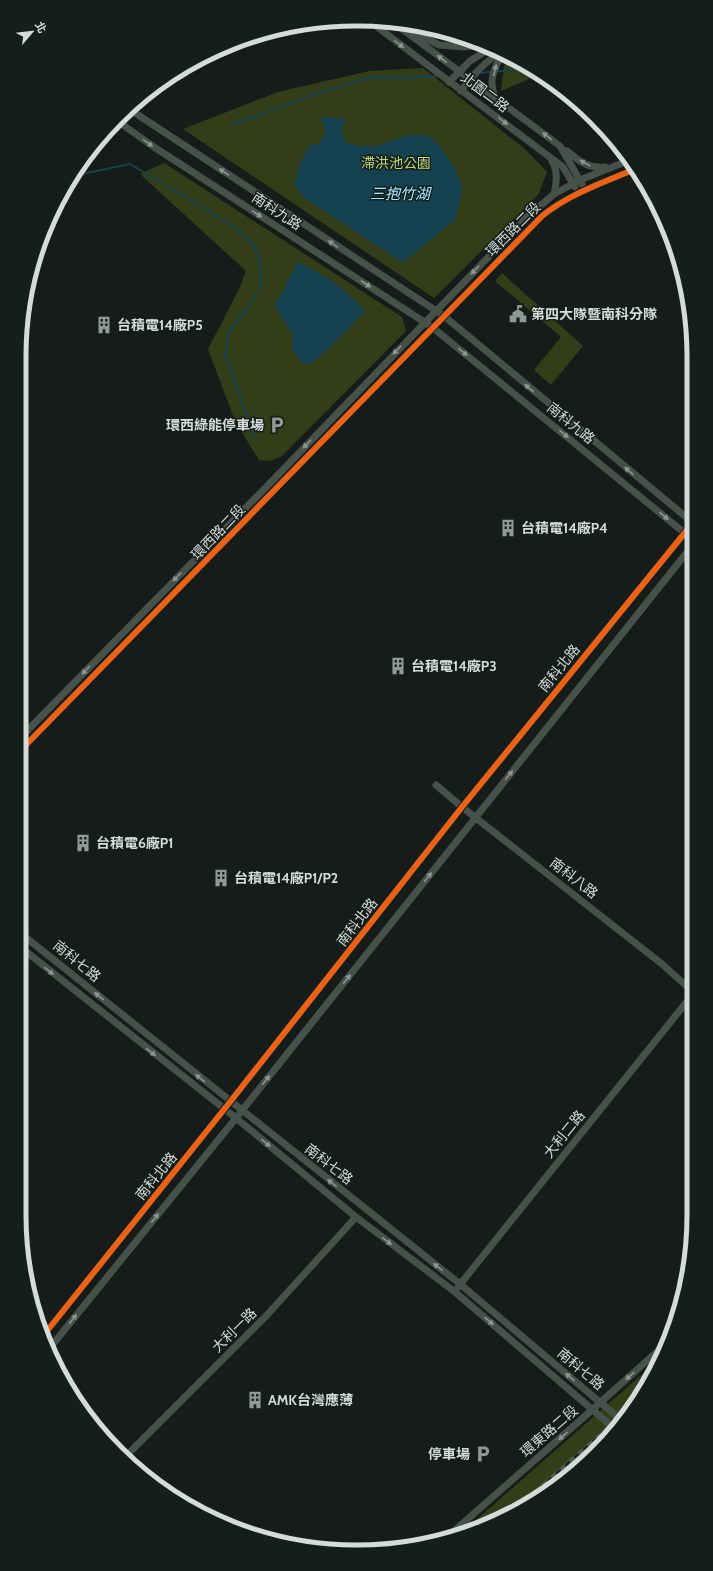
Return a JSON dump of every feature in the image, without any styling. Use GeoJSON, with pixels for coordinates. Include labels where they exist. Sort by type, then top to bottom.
{"type":"FeatureCollection","features":[{"type":"Feature","properties":{"kind":"street","name":"北園二路"},"geometry":{"type":"LineString","coordinates":[[379,27],[454,76],[473,76],[510,108],[560,146],[577,182],[578,193]]}},
{"type":"Feature","properties":{"kind":"street","name":"北園二路"},"geometry":{"type":"LineString","coordinates":[[402,29],[454,76],[461,91],[563,167],[585,189]]}},
{"type":"Feature","properties":{"kind":"street"},"geometry":{"type":"LineString","coordinates":[[410,30],[439,45],[469,46]]}},
{"type":"Feature","properties":{"kind":"street"},"geometry":{"type":"LineString","coordinates":[[454,76],[470,61],[485,52]]}},
{"type":"Feature","properties":{"kind":"street"},"geometry":{"type":"LineString","coordinates":[[461,91],[473,76],[495,56]]}},
{"type":"Feature","properties":{"kind":"street"},"geometry":{"type":"LineString","coordinates":[[500,59],[496,63],[492,89],[494,96],[510,108]]}},
{"type":"Feature","properties":{"kind":"street","name":"南科九路"},"geometry":{"type":"LineString","coordinates":[[134,112],[435,312],[444,316],[687,519]]}},
{"type":"Feature","properties":{"kind":"street","name":"南科九路"},"geometry":{"type":"LineString","coordinates":[[122,124],[154,147],[432,327],[687,535]]}},
{"type":"Feature","properties":{"kind":"street"},"geometry":{"type":"LineString","coordinates":[[560,146],[575,158],[594,168],[614,167]]}},
{"type":"Feature","properties":{"kind":"street"},"geometry":{"type":"LineString","coordinates":[[550,157],[556,167],[557,174],[554,194]]}},
{"type":"Feature","properties":{"kind":"street","name":"環西路二段"},"geometry":{"type":"LineString","coordinates":[[26,732],[275,478],[527,216],[554,194],[577,182],[624,163]]}},
{"type":"Feature","properties":{"kind":"street","name":"環西路二段"},"geometry":{"type":"LineString","coordinates":[[26,745],[432,327],[542,216],[556,205],[585,189],[630,171]]}},
{"type":"Feature","properties":{"kind":"street","name":"南科北路"},"geometry":{"type":"LineString","coordinates":[[47,1331],[225,1109],[462,807],[687,529]]}},
{"type":"Feature","properties":{"kind":"street","name":"南科北路"},"geometry":{"type":"LineString","coordinates":[[53,1345],[687,552]]}},
{"type":"Feature","properties":{"kind":"street","name":"南科八路"},"geometry":{"type":"LineString","coordinates":[[436,785],[662,964],[687,987]]}},
{"type":"Feature","properties":{"kind":"street","name":"南科七路"},"geometry":{"type":"LineString","coordinates":[[26,938],[241,1111],[460,1284],[618,1417]]}},
{"type":"Feature","properties":{"kind":"street","name":"南科七路"},"geometry":{"type":"LineString","coordinates":[[26,952],[225,1109],[356,1217],[455,1292],[611,1425]]}},
{"type":"Feature","properties":{"kind":"street","name":"大利二路"},"geometry":{"type":"LineString","coordinates":[[455,1292],[687,1000]]}},
{"type":"Feature","properties":{"kind":"street","name":"大利一路"},"geometry":{"type":"LineString","coordinates":[[129,1453],[267,1315],[356,1217]]}},
{"type":"Feature","properties":{"kind":"street","name":"環東路二段"},"geometry":{"type":"LineString","coordinates":[[456,1529],[658,1350]]}},
{"type":"Feature","properties":{"kind":"green space"},"geometry":{"type":"Polygon","coordinates":[[[508,62],[533,77],[501,91],[504,66],[508,62]]]}},
{"type":"Feature","properties":{"kind":"green space","name":"滯洪池公園"},"geometry":{"type":"Polygon","coordinates":[[[423,68],[526,150],[547,172],[538,195],[434,298],[183,129],[278,92],[369,71],[423,68]]]}},
{"type":"Feature","properties":{"kind":"green space"},"geometry":{"type":"Polygon","coordinates":[[[164,163],[402,317],[406,331],[282,456],[271,461],[259,460],[235,421],[208,349],[240,287],[246,271],[140,174],[164,163]]]}},
{"type":"Feature","properties":{"kind":"green space"},"geometry":{"type":"Polygon","coordinates":[[[502,273],[583,346],[551,385],[534,370],[561,337],[495,281],[502,273]]]}},
{"type":"Feature","properties":{"kind":"green space"},"geometry":{"type":"Polygon","coordinates":[[[650,1368],[619,1416],[574,1463],[558,1477],[522,1501],[503,1511],[472,1524],[650,1368]]]}},
{"type":"Feature","properties":{"kind":"water","name":"三抱竹湖"},"geometry":{"type":"Polygon","coordinates":[[[321,117],[346,119],[341,129],[345,142],[356,145],[374,147],[408,135],[426,135],[438,143],[455,168],[462,187],[456,219],[403,263],[303,197],[295,186],[297,174],[300,164],[311,144],[318,145],[326,132],[321,117]]]}},
{"type":"Feature","properties":{"kind":"water"},"geometry":{"type":"Polygon","coordinates":[[[298,262],[334,283],[358,303],[365,311],[331,346],[309,365],[298,359],[292,348],[293,335],[279,314],[275,305],[298,262]]]}},
{"type":"Feature","properties":{"kind":"waterway"},"geometry":{"type":"LineString","coordinates":[[479,73],[514,70],[518,68]]}},
{"type":"Feature","properties":{"kind":"waterway"},"geometry":{"type":"LineString","coordinates":[[232,125],[316,94],[372,77],[408,78],[439,76]]}},
{"type":"Feature","properties":{"kind":"waterway"},"geometry":{"type":"LineString","coordinates":[[81,174],[130,164],[237,229],[255,246],[260,264],[261,285],[247,310],[229,331],[225,355],[256,440]]}},
{"type":"Feature","properties":{"kind":"railway"},"geometry":{"type":"LineString","coordinates":[[533,1494],[610,1426]]}},
{"type":"Feature","properties":{"kind":"cycle path"},"geometry":{"type":"LineString","coordinates":[[26,745],[542,216],[563,201],[598,184],[630,171]]}},
{"type":"Feature","properties":{"kind":"cycle path"},"geometry":{"type":"LineString","coordinates":[[47,1331],[230,1102],[462,807],[687,530]]}},
{"type":"Feature","properties":{"kind":"place","name":"第四大隊暨南科分隊"},"geometry":{"type":"Point","coordinates":[518,314]}},
{"type":"Feature","properties":{"kind":"place","name":"台積電14廠P5"},"geometry":{"type":"Point","coordinates":[104,325]}},
{"type":"Feature","properties":{"kind":"place","name":"環西綠能停車場"},"geometry":{"type":"Point","coordinates":[277,425]}},
{"type":"Feature","properties":{"kind":"place","name":"台積電14廠P4"},"geometry":{"type":"Point","coordinates":[508,528]}},
{"type":"Feature","properties":{"kind":"place","name":"台積電14廠P3"},"geometry":{"type":"Point","coordinates":[398,666]}},
{"type":"Feature","properties":{"kind":"place","name":"台積電6廠P1"},"geometry":{"type":"Point","coordinates":[83,843]}},
{"type":"Feature","properties":{"kind":"place","name":"台積電14廠P1/P2"},"geometry":{"type":"Point","coordinates":[221,878]}},
{"type":"Feature","properties":{"kind":"place","name":"AMK台灣應薄"},"geometry":{"type":"Point","coordinates":[255,1400]}},
{"type":"Feature","properties":{"kind":"place","name":"停車場"},"geometry":{"type":"Point","coordinates":[483,1454]}}]}
